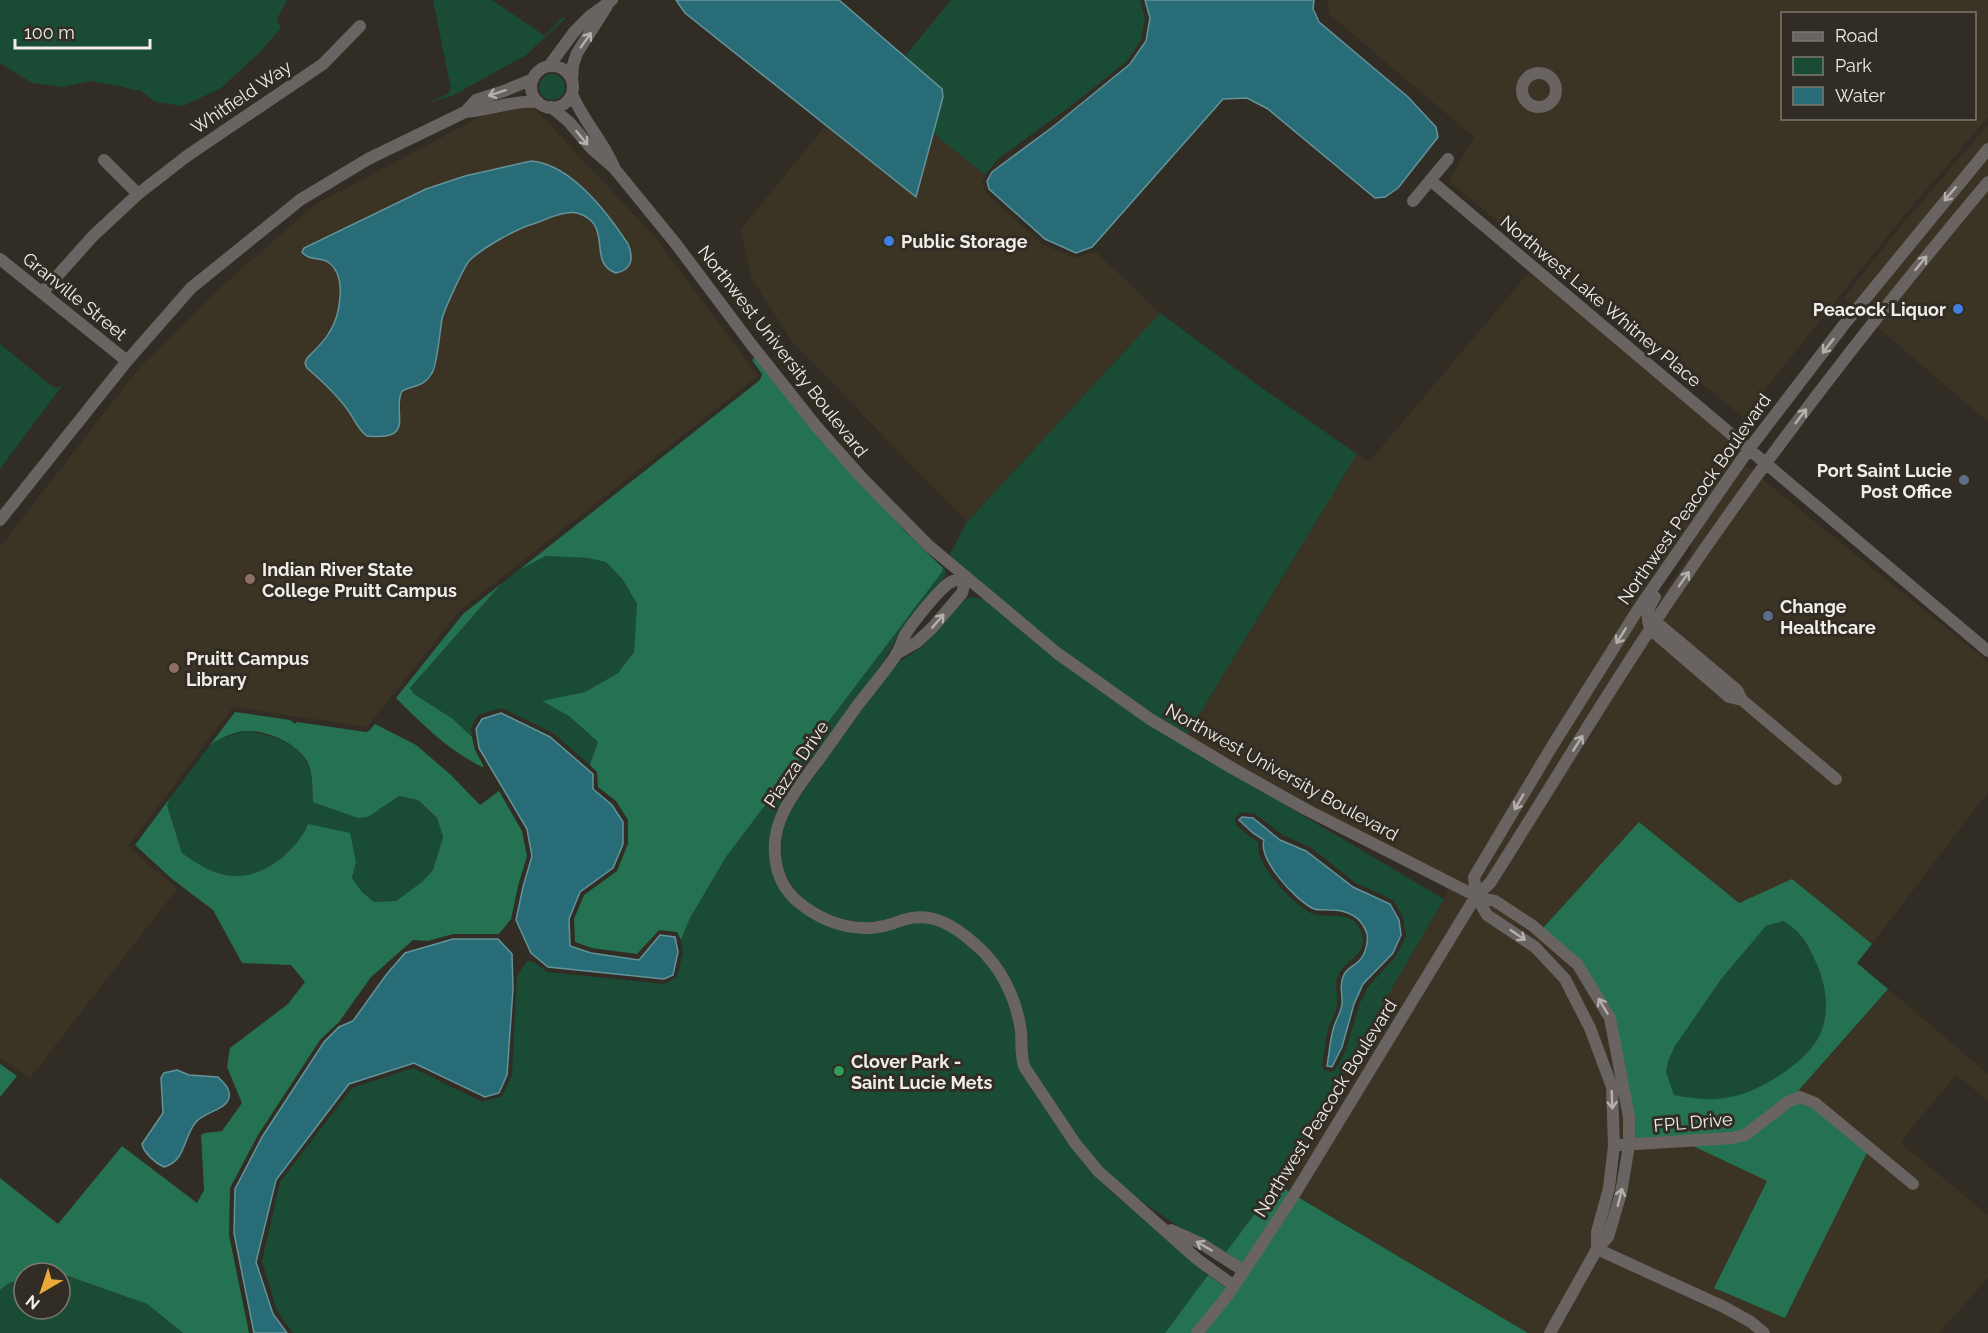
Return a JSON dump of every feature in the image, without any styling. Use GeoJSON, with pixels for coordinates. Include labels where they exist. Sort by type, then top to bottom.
{"type":"FeatureCollection","features":[{"type":"Feature","properties":{"kind":"street"},"geometry":{"type":"LineString","coordinates":[[0,519],[127,361],[191,288],[300,200],[368,159],[465,112],[476,100],[533,79],[539,71],[549,66],[590,16],[611,1]]}},
{"type":"Feature","properties":{"kind":"street"},"geometry":{"type":"LineString","coordinates":[[465,112],[482,111],[522,100],[538,102],[551,107],[563,104],[572,94],[573,65],[577,52],[611,1]]}},
{"type":"Feature","properties":{"kind":"street","name":"Whitfield Way"},"geometry":{"type":"LineString","coordinates":[[42,293],[93,236],[138,194],[187,156],[323,64],[360,26]]}},
{"type":"Feature","properties":{"kind":"street"},"geometry":{"type":"LineString","coordinates":[[549,66],[565,70],[572,81]]}},
{"type":"Feature","properties":{"kind":"street"},"geometry":{"type":"LineString","coordinates":[[533,79],[532,90],[538,102]]}},
{"type":"Feature","properties":{"kind":"street","name":"Northwest University Boulevard"},"geometry":{"type":"LineString","coordinates":[[572,94],[578,109],[607,149],[614,168]]}},
{"type":"Feature","properties":{"kind":"street","name":"Northwest University Boulevard"},"geometry":{"type":"LineString","coordinates":[[551,107],[569,122],[591,149],[614,168],[676,244],[816,426],[862,478],[928,545],[966,577],[1057,653],[1150,719],[1307,810],[1476,896],[1495,901],[1533,926],[1578,965],[1610,1018],[1629,1117],[1629,1145],[1621,1193],[1608,1237],[1597,1249],[1550,1333]]}},
{"type":"Feature","properties":{"kind":"street","name":"Northwest Peacock Boulevard"},"geometry":{"type":"LineString","coordinates":[[1476,896],[1474,878],[1539,767],[1636,611],[1749,449],[1843,326],[1988,149]]}},
{"type":"Feature","properties":{"kind":"street"},"geometry":{"type":"LineString","coordinates":[[1413,201],[1449,159]]}},
{"type":"Feature","properties":{"kind":"street"},"geometry":{"type":"LineString","coordinates":[[104,160],[138,194]]}},
{"type":"Feature","properties":{"kind":"street","name":"Northwest Lake Whitney Place"},"geometry":{"type":"LineString","coordinates":[[1430,180],[1988,651]]}},
{"type":"Feature","properties":{"kind":"street","name":"Northwest Peacock Boulevard"},"geometry":{"type":"LineString","coordinates":[[1197,1333],[1234,1286],[1294,1195],[1476,896],[1490,883],[1653,625],[1766,463],[1859,339],[1988,182]]}},
{"type":"Feature","properties":{"kind":"street","name":"Granville Street"},"geometry":{"type":"LineString","coordinates":[[0,259],[127,361]]}},
{"type":"Feature","properties":{"kind":"street"},"geometry":{"type":"LineString","coordinates":[[1691,532],[1686,551],[1648,607],[1646,618],[1729,697],[1742,700],[1836,779]]}},
{"type":"Feature","properties":{"kind":"street","name":"Piazza Drive"},"geometry":{"type":"LineString","coordinates":[[896,654],[917,642],[933,627],[962,593],[966,577]]}},
{"type":"Feature","properties":{"kind":"street","name":"Piazza Drive"},"geometry":{"type":"LineString","coordinates":[[966,577],[947,585],[910,627],[896,654],[783,811],[774,841],[776,866],[783,883],[799,903],[832,922],[873,928],[915,918],[930,917],[948,924],[977,946],[992,961],[1009,992],[1020,1025],[1023,1064],[1089,1161],[1124,1196],[1161,1226],[1197,1260],[1234,1286]]}},
{"type":"Feature","properties":{"kind":"street"},"geometry":{"type":"LineString","coordinates":[[1476,896],[1487,915],[1535,947],[1565,979],[1590,1028],[1612,1087],[1614,1146],[1609,1188],[1597,1232],[1597,1249],[1724,1307],[1751,1322],[1764,1333]]}},
{"type":"Feature","properties":{"kind":"street","name":"FPL Drive"},"geometry":{"type":"LineString","coordinates":[[1614,1146],[1739,1137],[1745,1135],[1788,1102],[1800,1097],[1815,1103],[1913,1184]]}},
{"type":"Feature","properties":{"kind":"street","name":"Piazza Drive"},"geometry":{"type":"LineString","coordinates":[[1161,1226],[1202,1244],[1244,1271]]}},
{"type":"Feature","properties":{"kind":"shaded area"},"geometry":{"type":"Polygon","coordinates":[[[1327,0],[1988,0],[1988,117],[1897,224],[1743,417],[1656,347],[1620,324],[1449,181],[1474,137],[1329,14],[1327,0]]]}},
{"type":"Feature","properties":{"kind":"shaded area","name":"Indian River State College Pruitt Campus"},"geometry":{"type":"Polygon","coordinates":[[[522,95],[655,237],[758,376],[460,610],[367,727],[233,707],[128,846],[177,889],[30,1078],[0,1058],[0,547],[140,367],[223,285],[316,204],[522,95]]]}},
{"type":"Feature","properties":{"kind":"shaded area"},"geometry":{"type":"Polygon","coordinates":[[[826,125],[916,196],[933,133],[985,175],[982,183],[986,193],[1042,244],[1075,258],[1095,251],[1160,313],[967,522],[794,344],[751,278],[741,229],[826,125]]]}},
{"type":"Feature","properties":{"kind":"shaded area"},"geometry":{"type":"Polygon","coordinates":[[[1988,125],[1988,142],[1853,306],[1844,298],[1900,227],[1988,125]]]}},
{"type":"Feature","properties":{"kind":"shaded area"},"geometry":{"type":"Polygon","coordinates":[[[1988,157],[1988,175],[1869,320],[1860,312],[1988,157]]]}},
{"type":"Feature","properties":{"kind":"shaded area"},"geometry":{"type":"Polygon","coordinates":[[[1988,190],[1988,422],[1876,326],[1988,190]]]}},
{"type":"Feature","properties":{"kind":"shaded area"},"geometry":{"type":"Polygon","coordinates":[[[1530,271],[1730,439],[1724,448],[1737,458],[1688,527],[1470,888],[1310,806],[1187,735],[1357,454],[1369,462],[1530,271]]]}},
{"type":"Feature","properties":{"kind":"shaded area"},"geometry":{"type":"Polygon","coordinates":[[[1744,464],[1754,472],[1652,619],[1653,609],[1690,554],[1695,534],[1744,464]]]}},
{"type":"Feature","properties":{"kind":"shaded area"},"geometry":{"type":"Polygon","coordinates":[[[1761,478],[1988,662],[1988,792],[1872,944],[1792,880],[1739,903],[1639,822],[1543,928],[1486,894],[1651,637],[1741,706],[1836,785],[1843,778],[1747,698],[1748,696],[1662,620],[1761,478]]]}},
{"type":"Feature","properties":{"kind":"shaded area"},"geometry":{"type":"Polygon","coordinates":[[[1643,610],[1644,629],[1485,882],[1480,886],[1479,878],[1555,750],[1643,610]]]}},
{"type":"Feature","properties":{"kind":"shaded area"},"geometry":{"type":"Polygon","coordinates":[[[1449,888],[1469,899],[1290,1192],[1277,1184],[1449,888]]]}},
{"type":"Feature","properties":{"kind":"shaded area"},"geometry":{"type":"Polygon","coordinates":[[[1487,905],[1530,931],[1575,968],[1605,1020],[1624,1118],[1624,1140],[1618,1140],[1616,1085],[1569,976],[1491,911],[1487,905]]]}},
{"type":"Feature","properties":{"kind":"shaded area"},"geometry":{"type":"Polygon","coordinates":[[[1476,906],[1531,951],[1561,982],[1586,1030],[1607,1089],[1609,1146],[1604,1187],[1592,1248],[1545,1333],[1528,1333],[1299,1197],[1476,906]]]}},
{"type":"Feature","properties":{"kind":"shaded area"},"geometry":{"type":"Polygon","coordinates":[[[1888,989],[1988,1074],[1988,1101],[1955,1076],[1901,1141],[1988,1215],[1988,1278],[1939,1333],[1772,1333],[1754,1318],[1605,1247],[1633,1149],[1693,1146],[1767,1181],[1714,1287],[1785,1318],[1867,1153],[1913,1191],[1919,1183],[1819,1099],[1799,1091],[1888,989]]]}},
{"type":"Feature","properties":{"kind":"shaded area"},"geometry":{"type":"Polygon","coordinates":[[[1599,1256],[1721,1311],[1756,1333],[1556,1333],[1599,1256]]]}},
{"type":"Feature","properties":{"kind":"green space"},"geometry":{"type":"Polygon","coordinates":[[[0,0],[287,0],[277,19],[281,28],[259,53],[221,88],[183,106],[155,102],[140,90],[90,81],[63,87],[32,83],[0,63],[0,0]]]}},
{"type":"Feature","properties":{"kind":"green space"},"geometry":{"type":"Polygon","coordinates":[[[433,0],[492,0],[545,36],[562,18],[566,18],[526,55],[452,96],[429,102],[448,94],[451,89],[433,0]]]}},
{"type":"Feature","properties":{"kind":"green space"},"geometry":{"type":"Polygon","coordinates":[[[951,0],[1140,0],[1145,19],[1141,40],[1127,61],[998,159],[985,175],[933,133],[943,97],[942,89],[905,56],[951,0]]]}},
{"type":"Feature","properties":{"kind":"green space"},"geometry":{"type":"Polygon","coordinates":[[[552,74],[561,78],[565,87],[561,96],[552,100],[543,96],[539,87],[543,78],[552,74]]]}},
{"type":"Feature","properties":{"kind":"green space"},"geometry":{"type":"Polygon","coordinates":[[[1160,313],[1357,454],[1187,735],[1059,649],[949,556],[967,522],[1160,313]]]}},
{"type":"Feature","properties":{"kind":"green space"},"geometry":{"type":"Polygon","coordinates":[[[0,344],[53,387],[58,388],[64,383],[0,469],[0,344]]]}},
{"type":"Feature","properties":{"kind":"green space"},"geometry":{"type":"Polygon","coordinates":[[[755,357],[904,530],[943,568],[942,572],[726,857],[690,918],[681,940],[677,932],[659,930],[637,954],[592,948],[575,942],[574,919],[584,895],[617,871],[628,844],[628,820],[616,801],[598,787],[597,772],[590,765],[598,742],[569,716],[542,701],[585,692],[618,673],[634,652],[637,604],[623,580],[606,562],[588,558],[546,556],[519,570],[760,380],[762,374],[752,360],[755,357]]]}},
{"type":"Feature","properties":{"kind":"green space"},"geometry":{"type":"Polygon","coordinates":[[[546,556],[588,558],[606,562],[623,580],[637,604],[634,652],[618,673],[585,692],[543,701],[569,716],[599,743],[590,765],[553,733],[502,708],[478,715],[471,728],[472,737],[453,719],[414,694],[410,688],[501,584],[519,570],[546,556]]]}},
{"type":"Feature","properties":{"kind":"green space"},"geometry":{"type":"Polygon","coordinates":[[[944,566],[946,575],[942,582],[903,627],[882,664],[792,789],[773,822],[791,903],[877,933],[917,923],[929,923],[949,931],[975,951],[989,966],[1003,989],[1011,1011],[1016,1041],[1037,1096],[1065,1139],[1106,1187],[1208,1275],[1165,1333],[293,1333],[277,1311],[262,1261],[280,1182],[352,1088],[413,1068],[482,1102],[502,1096],[512,1075],[517,976],[527,961],[534,962],[547,972],[664,984],[677,977],[683,953],[681,940],[690,918],[726,857],[942,572],[944,566]]]}},
{"type":"Feature","properties":{"kind":"green space"},"geometry":{"type":"Polygon","coordinates":[[[501,584],[410,688],[414,694],[453,719],[472,737],[475,750],[484,767],[482,767],[447,745],[396,698],[463,614],[501,584]]]}},
{"type":"Feature","properties":{"kind":"green space"},"geometry":{"type":"Polygon","coordinates":[[[970,597],[983,599],[1049,654],[1147,723],[1444,899],[1279,1182],[1226,1252],[1178,1226],[1139,1200],[1094,1159],[1028,1062],[1015,993],[938,914],[910,912],[875,922],[858,922],[822,911],[808,902],[788,880],[781,854],[785,825],[790,810],[892,668],[922,647],[963,601],[970,597]],[[1242,812],[1235,818],[1235,824],[1259,842],[1262,860],[1276,882],[1311,913],[1346,917],[1353,920],[1362,934],[1362,947],[1341,970],[1337,979],[1337,1006],[1328,1029],[1322,1066],[1324,1070],[1332,1072],[1336,1069],[1347,1047],[1359,1005],[1368,987],[1396,956],[1406,936],[1403,917],[1393,900],[1356,883],[1310,847],[1283,835],[1255,814],[1242,812]]]}},
{"type":"Feature","properties":{"kind":"green space"},"geometry":{"type":"Polygon","coordinates":[[[235,712],[290,720],[295,724],[297,722],[366,732],[375,724],[416,745],[451,775],[480,805],[499,791],[522,831],[527,856],[511,919],[499,934],[453,934],[428,941],[413,940],[371,977],[339,1022],[320,1040],[258,1135],[230,1188],[229,1235],[249,1333],[183,1333],[147,1304],[72,1277],[72,1261],[12,1261],[12,1282],[0,1290],[0,1178],[58,1224],[122,1146],[197,1203],[204,1190],[201,1135],[222,1131],[242,1103],[227,1067],[230,1048],[288,1004],[305,982],[291,965],[242,963],[213,910],[172,879],[135,845],[170,798],[167,805],[182,853],[220,874],[245,875],[268,867],[288,852],[308,824],[350,833],[356,862],[352,878],[362,892],[374,902],[396,901],[422,882],[433,870],[443,837],[437,818],[418,800],[399,796],[368,817],[358,818],[313,802],[312,779],[307,762],[299,751],[285,741],[261,732],[245,731],[227,736],[210,745],[235,712]]]}},
{"type":"Feature","properties":{"kind":"green space"},"geometry":{"type":"Polygon","coordinates":[[[245,731],[277,738],[301,754],[311,774],[313,802],[381,809],[389,801],[399,796],[418,800],[437,819],[443,837],[433,870],[422,882],[396,901],[374,902],[362,892],[352,878],[356,862],[352,849],[308,824],[296,843],[278,861],[257,872],[245,875],[234,876],[213,871],[182,853],[167,804],[170,798],[210,745],[220,739],[245,731]]]}},
{"type":"Feature","properties":{"kind":"green space"},"geometry":{"type":"Polygon","coordinates":[[[1639,822],[1739,903],[1792,879],[1872,944],[1857,963],[1888,989],[1799,1090],[1802,1093],[1743,1130],[1732,1133],[1634,1139],[1614,1015],[1543,928],[1639,822]],[[1783,921],[1766,926],[1722,978],[1675,1046],[1666,1072],[1674,1095],[1700,1099],[1735,1096],[1773,1080],[1809,1051],[1823,1026],[1826,1000],[1818,967],[1808,946],[1783,921]]]}},
{"type":"Feature","properties":{"kind":"green space"},"geometry":{"type":"Polygon","coordinates":[[[1783,921],[1805,941],[1823,983],[1826,1000],[1825,1018],[1815,1042],[1792,1067],[1755,1090],[1715,1099],[1674,1095],[1666,1072],[1668,1060],[1675,1046],[1722,978],[1766,926],[1783,921]]]}},
{"type":"Feature","properties":{"kind":"green space"},"geometry":{"type":"Polygon","coordinates":[[[0,1064],[17,1076],[0,1097],[0,1064]]]}},
{"type":"Feature","properties":{"kind":"green space"},"geometry":{"type":"Polygon","coordinates":[[[1799,1103],[1813,1107],[1867,1153],[1785,1318],[1714,1288],[1767,1181],[1693,1146],[1732,1143],[1790,1106],[1799,1103]]]}},
{"type":"Feature","properties":{"kind":"green space"},"geometry":{"type":"Polygon","coordinates":[[[1277,1184],[1290,1192],[1243,1264],[1226,1252],[1277,1184]]]}},
{"type":"Feature","properties":{"kind":"green space"},"geometry":{"type":"Polygon","coordinates":[[[1298,1197],[1528,1333],[1204,1333],[1298,1197]]]}},
{"type":"Feature","properties":{"kind":"green space"},"geometry":{"type":"Polygon","coordinates":[[[1208,1275],[1226,1288],[1192,1333],[1165,1333],[1208,1275]]]}},
{"type":"Feature","properties":{"kind":"green space"},"geometry":{"type":"Polygon","coordinates":[[[72,1278],[147,1304],[183,1333],[0,1333],[0,1290],[12,1282],[12,1321],[72,1321],[72,1278]]]}},
{"type":"Feature","properties":{"kind":"water"},"geometry":{"type":"Polygon","coordinates":[[[676,0],[839,0],[942,89],[943,97],[916,197],[685,13],[676,0]]]}},
{"type":"Feature","properties":{"kind":"water"},"geometry":{"type":"Polygon","coordinates":[[[1145,0],[1314,0],[1313,9],[1319,22],[1408,97],[1436,127],[1438,137],[1398,188],[1385,197],[1375,198],[1268,109],[1247,98],[1223,99],[1092,247],[1076,253],[1045,239],[989,189],[987,181],[992,172],[1054,126],[1130,64],[1146,41],[1150,18],[1145,0]]]}},
{"type":"Feature","properties":{"kind":"water"},"geometry":{"type":"Polygon","coordinates":[[[531,161],[546,164],[560,171],[574,180],[599,204],[628,244],[631,254],[630,263],[625,269],[616,273],[607,268],[600,253],[595,226],[588,218],[572,212],[518,230],[490,245],[469,261],[454,289],[442,319],[437,356],[429,378],[402,391],[399,399],[398,429],[392,434],[367,436],[338,398],[307,368],[305,363],[325,340],[333,326],[339,307],[340,286],[334,268],[324,260],[305,255],[302,252],[304,248],[426,189],[465,176],[531,161]]]}},
{"type":"Feature","properties":{"kind":"water"},"geometry":{"type":"Polygon","coordinates":[[[501,713],[550,737],[593,774],[593,789],[612,805],[623,822],[623,844],[613,868],[580,892],[569,919],[570,946],[591,953],[639,960],[660,935],[675,937],[678,952],[673,975],[664,979],[548,967],[531,953],[516,920],[532,856],[527,829],[479,748],[476,729],[482,719],[501,713]]]}},
{"type":"Feature","properties":{"kind":"water"},"geometry":{"type":"Polygon","coordinates":[[[1242,817],[1253,818],[1280,840],[1306,851],[1353,887],[1390,904],[1399,920],[1401,935],[1393,953],[1363,984],[1354,1004],[1342,1047],[1332,1067],[1327,1066],[1332,1034],[1342,1004],[1342,980],[1344,974],[1363,955],[1367,943],[1366,931],[1360,921],[1352,915],[1342,911],[1314,909],[1296,896],[1272,868],[1264,848],[1264,840],[1239,820],[1242,817]]]}},
{"type":"Feature","properties":{"kind":"water"},"geometry":{"type":"Polygon","coordinates":[[[453,939],[498,939],[512,954],[513,989],[507,1075],[499,1093],[485,1097],[414,1063],[349,1084],[276,1180],[256,1262],[273,1314],[287,1333],[254,1333],[234,1233],[235,1189],[262,1137],[324,1042],[339,1027],[353,1021],[405,953],[453,939]]]}},
{"type":"Feature","properties":{"kind":"water"},"geometry":{"type":"Polygon","coordinates":[[[177,1070],[189,1075],[218,1077],[228,1088],[229,1097],[225,1105],[196,1122],[176,1160],[164,1167],[150,1157],[142,1144],[163,1113],[161,1078],[164,1073],[177,1070]]]}},
{"type":"Feature","properties":{"kind":"place","name":"Public Storage"},"geometry":{"type":"Point","coordinates":[889,241]}},
{"type":"Feature","properties":{"kind":"place","name":"Peacock Liquor"},"geometry":{"type":"Point","coordinates":[1958,309]}},
{"type":"Feature","properties":{"kind":"place","name":"Port Saint Lucie Post Office"},"geometry":{"type":"Point","coordinates":[1964,480]}},
{"type":"Feature","properties":{"kind":"place","name":"Indian River State College Pruitt Campus"},"geometry":{"type":"Point","coordinates":[250,579]}},
{"type":"Feature","properties":{"kind":"place","name":"Change Healthcare"},"geometry":{"type":"Point","coordinates":[1768,616]}},
{"type":"Feature","properties":{"kind":"place","name":"Pruitt Campus Library"},"geometry":{"type":"Point","coordinates":[174,668]}},
{"type":"Feature","properties":{"kind":"place","name":"Clover Park - Saint Lucie Mets"},"geometry":{"type":"Point","coordinates":[839,1071]}}]}
